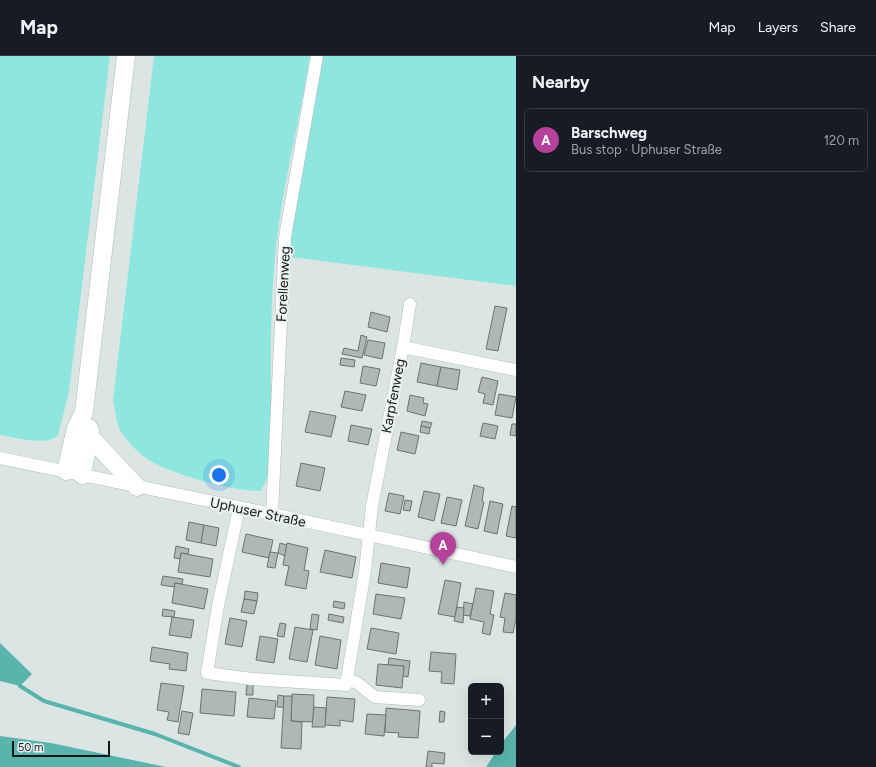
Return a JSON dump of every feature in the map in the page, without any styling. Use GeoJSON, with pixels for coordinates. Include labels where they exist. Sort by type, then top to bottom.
{"type":"FeatureCollection","features":[{"type":"Feature","properties":{"kind":"highway"},"geometry":{"type":"LineString","coordinates":[[74,473],[76,428],[84,412],[126,56]]}},
{"type":"Feature","properties":{"kind":"highway"},"geometry":{"type":"LineString","coordinates":[[74,473],[90,431],[84,412]]}},
{"type":"Feature","properties":{"kind":"highway"},"geometry":{"type":"LineString","coordinates":[[89,436],[137,487]]}},
{"type":"Feature","properties":{"kind":"street","name":"Forellenweg"},"geometry":{"type":"LineString","coordinates":[[272,514],[285,237],[317,56]]}},
{"type":"Feature","properties":{"kind":"street"},"geometry":{"type":"LineString","coordinates":[[403,347],[410,304]]}},
{"type":"Feature","properties":{"kind":"street","name":"Karpfenweg"},"geometry":{"type":"LineString","coordinates":[[347,679],[377,475],[403,347],[516,370]]}},
{"type":"Feature","properties":{"kind":"street","name":"Uphuser Straße"},"geometry":{"type":"LineString","coordinates":[[0,458],[272,514],[516,567]]}},
{"type":"Feature","properties":{"kind":"street"},"geometry":{"type":"LineString","coordinates":[[239,508],[218,606],[207,673],[252,679],[346,685],[347,679],[357,683],[376,697],[419,700]]}},
{"type":"Feature","properties":{"kind":"shaded area"},"geometry":{"type":"Polygon","coordinates":[[[0,56],[110,56],[69,392],[58,435],[53,439],[39,441],[0,435],[0,56]]]}},
{"type":"Feature","properties":{"kind":"shaded area"},"geometry":{"type":"Polygon","coordinates":[[[154,56],[310,56],[287,175],[276,247],[271,330],[271,470],[261,491],[220,486],[190,477],[152,462],[130,444],[120,430],[118,423],[113,400],[154,56]]]}},
{"type":"Feature","properties":{"kind":"shaded area"},"geometry":{"type":"Polygon","coordinates":[[[317,56],[516,56],[516,286],[283,256],[317,56]]]}},
{"type":"Feature","properties":{"kind":"shaded area"},"geometry":{"type":"Polygon","coordinates":[[[0,643],[32,674],[20,686],[0,681],[0,643]]]}},
{"type":"Feature","properties":{"kind":"shaded area"},"geometry":{"type":"Polygon","coordinates":[[[516,725],[516,767],[486,767],[494,755],[504,755],[504,740],[516,725]]]}},
{"type":"Feature","properties":{"kind":"shaded area"},"geometry":{"type":"Polygon","coordinates":[[[0,736],[51,743],[166,767],[0,767],[0,736]]]}},
{"type":"Feature","properties":{"kind":"building"},"geometry":{"type":"Polygon","coordinates":[[[495,306],[507,308],[498,351],[486,349],[495,306]]]}},
{"type":"Feature","properties":{"kind":"building"},"geometry":{"type":"Polygon","coordinates":[[[371,312],[390,317],[387,332],[368,327],[371,312]]]}},
{"type":"Feature","properties":{"kind":"building"},"geometry":{"type":"Polygon","coordinates":[[[361,335],[367,337],[362,358],[342,354],[344,348],[358,351],[361,335]]]}},
{"type":"Feature","properties":{"kind":"building"},"geometry":{"type":"Polygon","coordinates":[[[368,340],[385,343],[382,359],[364,355],[368,340]]]}},
{"type":"Feature","properties":{"kind":"building"},"geometry":{"type":"Polygon","coordinates":[[[341,358],[355,360],[354,367],[340,365],[341,358]]]}},
{"type":"Feature","properties":{"kind":"building"},"geometry":{"type":"Polygon","coordinates":[[[421,363],[441,367],[437,386],[417,382],[421,363]]]}},
{"type":"Feature","properties":{"kind":"building"},"geometry":{"type":"Polygon","coordinates":[[[363,366],[380,369],[376,386],[360,383],[363,366]]]}},
{"type":"Feature","properties":{"kind":"building"},"geometry":{"type":"Polygon","coordinates":[[[441,367],[460,370],[457,390],[437,386],[441,367]]]}},
{"type":"Feature","properties":{"kind":"building"},"geometry":{"type":"Polygon","coordinates":[[[482,377],[498,381],[493,405],[483,403],[485,394],[478,392],[482,377]]]}},
{"type":"Feature","properties":{"kind":"building"},"geometry":{"type":"Polygon","coordinates":[[[345,391],[366,395],[362,411],[341,407],[345,391]]]}},
{"type":"Feature","properties":{"kind":"building"},"geometry":{"type":"Polygon","coordinates":[[[499,394],[516,397],[512,418],[495,415],[499,394]]]}},
{"type":"Feature","properties":{"kind":"building"},"geometry":{"type":"Polygon","coordinates":[[[410,395],[424,398],[423,403],[428,404],[425,416],[407,411],[410,395]]]}},
{"type":"Feature","properties":{"kind":"building"},"geometry":{"type":"Polygon","coordinates":[[[310,411],[336,416],[331,437],[305,432],[310,411]]]}},
{"type":"Feature","properties":{"kind":"building"},"geometry":{"type":"Polygon","coordinates":[[[422,421],[432,423],[430,428],[421,426],[422,421]]]}},
{"type":"Feature","properties":{"kind":"building"},"geometry":{"type":"Polygon","coordinates":[[[483,423],[498,426],[495,439],[480,436],[483,423]]]}},
{"type":"Feature","properties":{"kind":"building"},"geometry":{"type":"Polygon","coordinates":[[[512,424],[516,424],[516,436],[510,435],[512,424]]]}},
{"type":"Feature","properties":{"kind":"building"},"geometry":{"type":"Polygon","coordinates":[[[351,425],[372,429],[368,445],[348,441],[351,425]]]}},
{"type":"Feature","properties":{"kind":"building"},"geometry":{"type":"Polygon","coordinates":[[[421,426],[430,428],[429,434],[420,432],[421,426]]]}},
{"type":"Feature","properties":{"kind":"building"},"geometry":{"type":"Polygon","coordinates":[[[401,432],[419,436],[415,454],[397,450],[401,432]]]}},
{"type":"Feature","properties":{"kind":"building"},"geometry":{"type":"Polygon","coordinates":[[[301,463],[325,468],[320,491],[296,486],[301,463]]]}},
{"type":"Feature","properties":{"kind":"building"},"geometry":{"type":"Polygon","coordinates":[[[474,485],[484,488],[482,501],[484,502],[478,529],[465,526],[474,485]]]}},
{"type":"Feature","properties":{"kind":"building"},"geometry":{"type":"Polygon","coordinates":[[[424,491],[440,494],[434,521],[418,517],[424,491]]]}},
{"type":"Feature","properties":{"kind":"building"},"geometry":{"type":"Polygon","coordinates":[[[389,493],[404,496],[400,514],[385,511],[389,493]]]}},
{"type":"Feature","properties":{"kind":"building"},"geometry":{"type":"Polygon","coordinates":[[[447,497],[462,500],[456,526],[441,523],[447,497]]]}},
{"type":"Feature","properties":{"kind":"building"},"geometry":{"type":"Polygon","coordinates":[[[405,500],[412,501],[410,511],[403,510],[405,500]]]}},
{"type":"Feature","properties":{"kind":"building"},"geometry":{"type":"Polygon","coordinates":[[[490,501],[503,504],[497,534],[484,531],[490,501]]]}},
{"type":"Feature","properties":{"kind":"building"},"geometry":{"type":"Polygon","coordinates":[[[512,506],[516,507],[516,538],[506,536],[512,506]]]}},
{"type":"Feature","properties":{"kind":"building"},"geometry":{"type":"Polygon","coordinates":[[[189,522],[204,525],[201,543],[186,540],[189,522]]]}},
{"type":"Feature","properties":{"kind":"building"},"geometry":{"type":"Polygon","coordinates":[[[204,525],[219,528],[216,546],[201,543],[204,525]]]}},
{"type":"Feature","properties":{"kind":"building"},"geometry":{"type":"Polygon","coordinates":[[[246,534],[273,540],[269,558],[242,552],[246,534]]]}},
{"type":"Feature","properties":{"kind":"building"},"geometry":{"type":"Polygon","coordinates":[[[280,543],[287,545],[285,556],[278,553],[280,543]]]}},
{"type":"Feature","properties":{"kind":"building"},"geometry":{"type":"Polygon","coordinates":[[[287,543],[308,548],[304,570],[309,571],[306,589],[285,585],[289,566],[283,565],[287,543]]]}},
{"type":"Feature","properties":{"kind":"building"},"geometry":{"type":"Polygon","coordinates":[[[176,546],[189,549],[188,554],[181,553],[180,559],[174,558],[176,546]]]}},
{"type":"Feature","properties":{"kind":"building"},"geometry":{"type":"Polygon","coordinates":[[[325,550],[356,557],[352,578],[320,572],[325,550]]]}},
{"type":"Feature","properties":{"kind":"building"},"geometry":{"type":"Polygon","coordinates":[[[270,552],[278,553],[275,568],[267,567],[270,552]]]}},
{"type":"Feature","properties":{"kind":"building"},"geometry":{"type":"Polygon","coordinates":[[[181,553],[213,559],[210,577],[178,572],[181,553]]]}},
{"type":"Feature","properties":{"kind":"building"},"geometry":{"type":"Polygon","coordinates":[[[381,563],[410,568],[407,588],[378,583],[381,563]]]}},
{"type":"Feature","properties":{"kind":"building"},"geometry":{"type":"Polygon","coordinates":[[[163,576],[183,579],[182,584],[175,583],[175,587],[161,585],[163,576]]]}},
{"type":"Feature","properties":{"kind":"building"},"geometry":{"type":"Polygon","coordinates":[[[445,580],[461,583],[455,617],[438,614],[445,580]]]}},
{"type":"Feature","properties":{"kind":"building"},"geometry":{"type":"Polygon","coordinates":[[[175,583],[208,589],[204,609],[172,603],[175,583]]]}},
{"type":"Feature","properties":{"kind":"building"},"geometry":{"type":"Polygon","coordinates":[[[476,588],[494,591],[490,614],[494,615],[490,635],[482,633],[484,622],[470,619],[476,588]]]}},
{"type":"Feature","properties":{"kind":"building"},"geometry":{"type":"Polygon","coordinates":[[[245,591],[258,593],[257,601],[244,599],[245,591]]]}},
{"type":"Feature","properties":{"kind":"building"},"geometry":{"type":"Polygon","coordinates":[[[505,593],[516,595],[516,619],[513,633],[503,632],[505,618],[500,617],[505,593]]]}},
{"type":"Feature","properties":{"kind":"building"},"geometry":{"type":"Polygon","coordinates":[[[376,594],[405,598],[401,619],[373,614],[376,594]]]}},
{"type":"Feature","properties":{"kind":"building"},"geometry":{"type":"Polygon","coordinates":[[[244,599],[257,601],[254,614],[241,612],[244,599]]]}},
{"type":"Feature","properties":{"kind":"building"},"geometry":{"type":"Polygon","coordinates":[[[334,601],[345,603],[344,609],[333,607],[334,601]]]}},
{"type":"Feature","properties":{"kind":"building"},"geometry":{"type":"Polygon","coordinates":[[[464,602],[473,604],[470,616],[463,615],[464,602]]]}},
{"type":"Feature","properties":{"kind":"building"},"geometry":{"type":"Polygon","coordinates":[[[457,607],[464,608],[463,623],[454,621],[457,607]]]}},
{"type":"Feature","properties":{"kind":"building"},"geometry":{"type":"Polygon","coordinates":[[[163,609],[175,611],[174,617],[162,616],[163,609]]]}},
{"type":"Feature","properties":{"kind":"building"},"geometry":{"type":"Polygon","coordinates":[[[312,614],[319,615],[317,630],[310,629],[312,614]]]}},
{"type":"Feature","properties":{"kind":"building"},"geometry":{"type":"Polygon","coordinates":[[[329,614],[344,617],[343,623],[328,620],[329,614]]]}},
{"type":"Feature","properties":{"kind":"building"},"geometry":{"type":"Polygon","coordinates":[[[172,617],[194,620],[191,638],[169,635],[172,617]]]}},
{"type":"Feature","properties":{"kind":"building"},"geometry":{"type":"Polygon","coordinates":[[[230,618],[247,621],[242,647],[225,644],[230,618]]]}},
{"type":"Feature","properties":{"kind":"building"},"geometry":{"type":"Polygon","coordinates":[[[280,623],[286,624],[284,637],[277,636],[280,623]]]}},
{"type":"Feature","properties":{"kind":"building"},"geometry":{"type":"Polygon","coordinates":[[[295,627],[313,630],[307,662],[289,659],[295,627]]]}},
{"type":"Feature","properties":{"kind":"building"},"geometry":{"type":"Polygon","coordinates":[[[371,628],[399,633],[396,654],[367,649],[371,628]]]}},
{"type":"Feature","properties":{"kind":"building"},"geometry":{"type":"Polygon","coordinates":[[[260,636],[278,639],[274,663],[256,660],[260,636]]]}},
{"type":"Feature","properties":{"kind":"building"},"geometry":{"type":"Polygon","coordinates":[[[320,636],[341,640],[337,669],[315,665],[320,636]]]}},
{"type":"Feature","properties":{"kind":"building"},"geometry":{"type":"Polygon","coordinates":[[[152,647],[188,653],[186,671],[169,669],[170,664],[150,661],[152,647]]]}},
{"type":"Feature","properties":{"kind":"building"},"geometry":{"type":"Polygon","coordinates":[[[431,652],[456,654],[454,684],[441,683],[442,672],[429,671],[431,652]]]}},
{"type":"Feature","properties":{"kind":"building"},"geometry":{"type":"Polygon","coordinates":[[[389,658],[410,661],[408,677],[403,676],[404,666],[388,665],[389,658]]]}},
{"type":"Feature","properties":{"kind":"building"},"geometry":{"type":"Polygon","coordinates":[[[378,664],[404,666],[402,688],[376,685],[378,664]]]}},
{"type":"Feature","properties":{"kind":"building"},"geometry":{"type":"Polygon","coordinates":[[[161,683],[184,686],[178,722],[167,720],[169,712],[157,710],[161,683]]]}},
{"type":"Feature","properties":{"kind":"building"},"geometry":{"type":"Polygon","coordinates":[[[247,684],[253,684],[253,695],[246,695],[247,684]]]}},
{"type":"Feature","properties":{"kind":"building"},"geometry":{"type":"Polygon","coordinates":[[[202,689],[236,692],[234,716],[200,713],[202,689]]]}},
{"type":"Feature","properties":{"kind":"building"},"geometry":{"type":"Polygon","coordinates":[[[292,694],[314,695],[313,722],[291,721],[292,694]]]}},
{"type":"Feature","properties":{"kind":"building"},"geometry":{"type":"Polygon","coordinates":[[[278,695],[284,696],[284,707],[277,707],[278,695]]]}},
{"type":"Feature","properties":{"kind":"building"},"geometry":{"type":"Polygon","coordinates":[[[284,696],[292,696],[291,721],[302,722],[301,749],[281,748],[284,696]]]}},
{"type":"Feature","properties":{"kind":"building"},"geometry":{"type":"Polygon","coordinates":[[[327,697],[355,699],[353,722],[340,720],[340,726],[325,725],[327,697]]]}},
{"type":"Feature","properties":{"kind":"building"},"geometry":{"type":"Polygon","coordinates":[[[249,698],[276,701],[274,719],[247,717],[249,698]]]}},
{"type":"Feature","properties":{"kind":"building"},"geometry":{"type":"Polygon","coordinates":[[[314,707],[326,708],[325,727],[312,727],[314,707]]]}},
{"type":"Feature","properties":{"kind":"building"},"geometry":{"type":"Polygon","coordinates":[[[386,708],[420,711],[418,738],[398,737],[399,733],[385,732],[386,708]]]}},
{"type":"Feature","properties":{"kind":"building"},"geometry":{"type":"Polygon","coordinates":[[[182,711],[193,713],[189,735],[178,733],[182,711]]]}},
{"type":"Feature","properties":{"kind":"building"},"geometry":{"type":"Polygon","coordinates":[[[440,711],[445,712],[444,722],[439,722],[440,711]]]}},
{"type":"Feature","properties":{"kind":"building"},"geometry":{"type":"Polygon","coordinates":[[[367,714],[386,715],[384,736],[365,734],[367,714]]]}},
{"type":"Feature","properties":{"kind":"building"},"geometry":{"type":"Polygon","coordinates":[[[428,751],[445,753],[444,764],[432,763],[432,767],[426,767],[428,751]]]}},
{"type":"Feature","properties":{"kind":"waterway"},"geometry":{"type":"LineString","coordinates":[[20,686],[44,701],[155,734],[239,767]]}},
{"type":"Feature","properties":{"kind":"place","name":"Barschweg"},"geometry":{"type":"Point","coordinates":[443,565]}}]}
